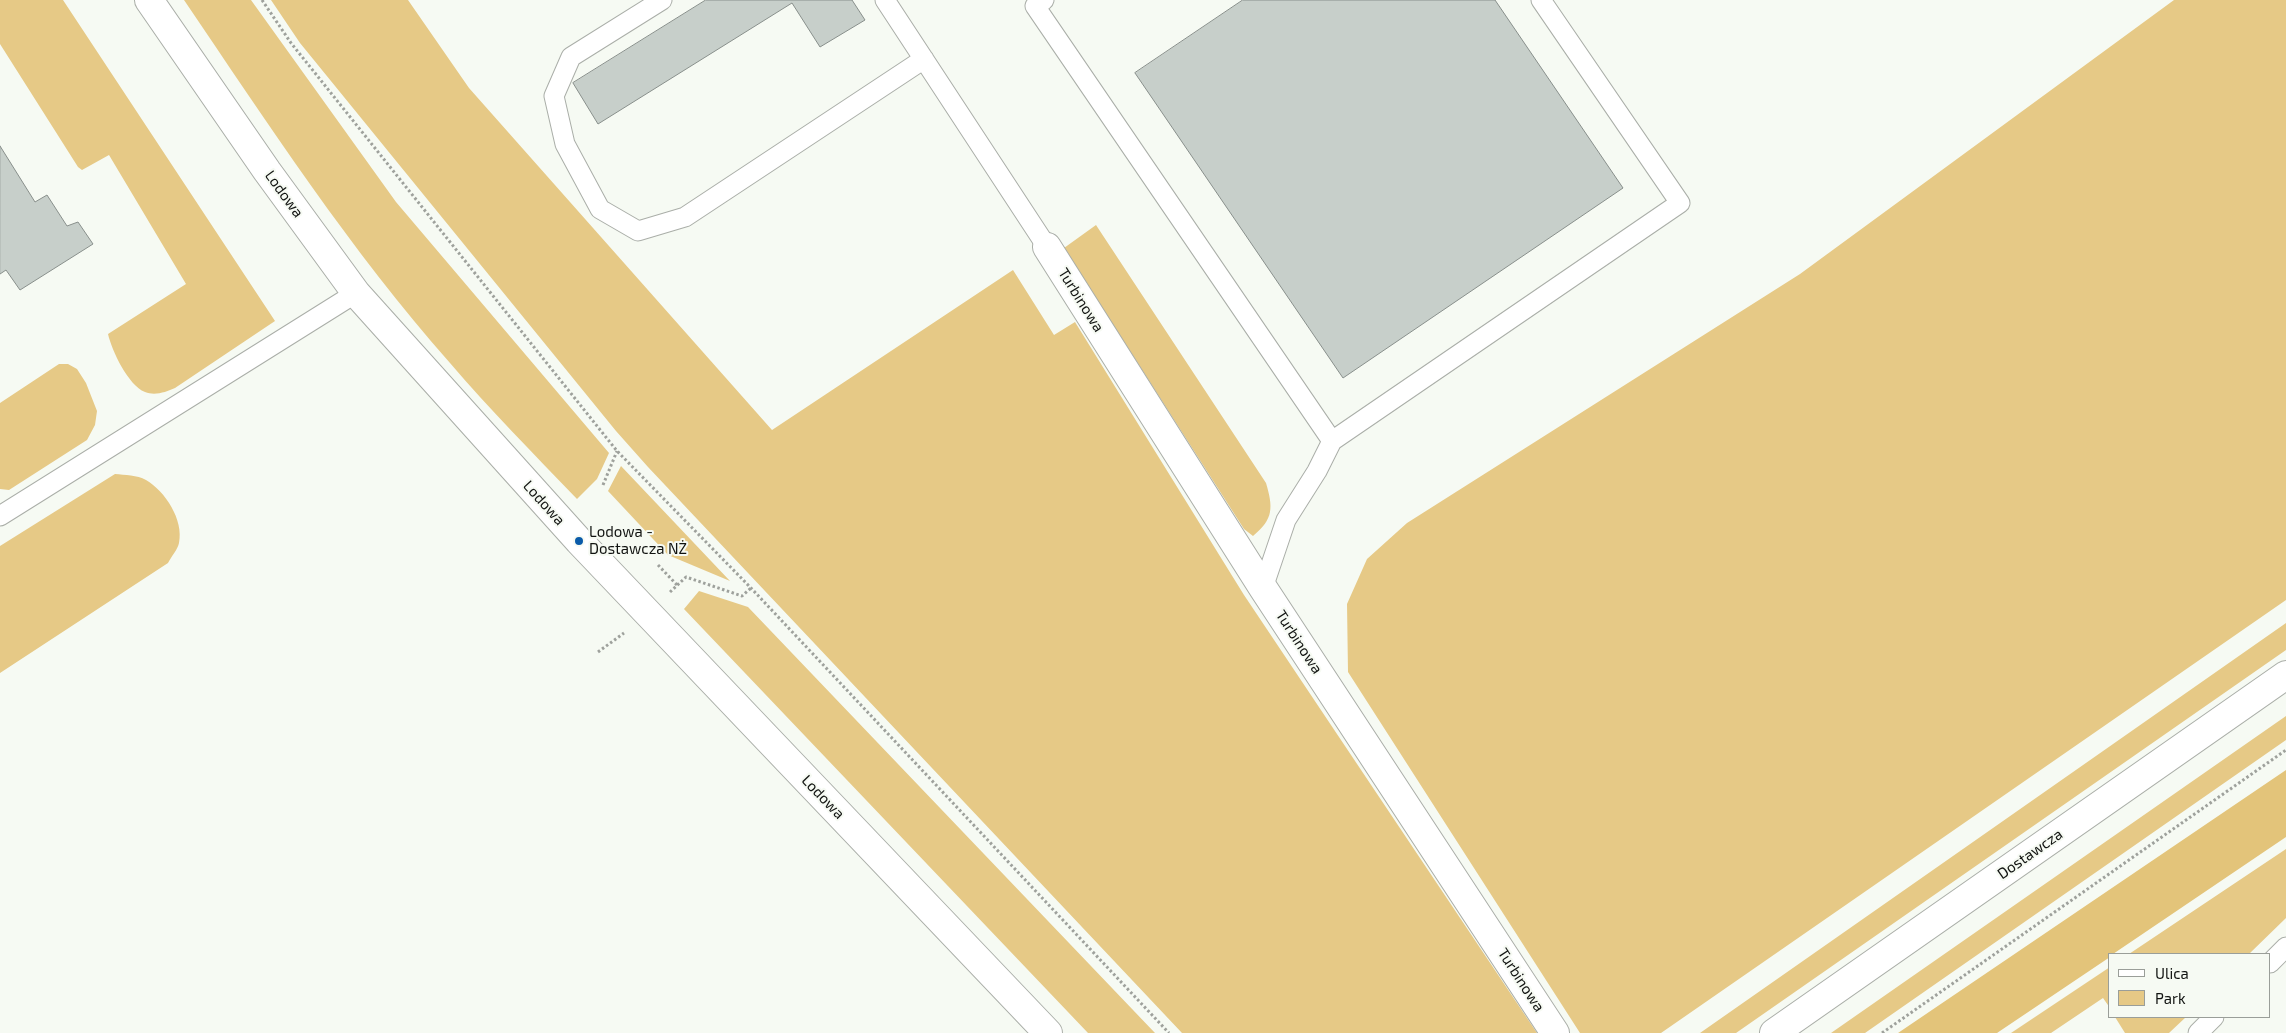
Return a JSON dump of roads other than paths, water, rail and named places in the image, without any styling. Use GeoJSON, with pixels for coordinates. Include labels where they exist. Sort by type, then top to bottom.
{"type":"FeatureCollection","features":[{"type":"Feature","properties":{"kind":"street","name":"Lodowa"},"geometry":{"type":"LineString","coordinates":[[149,0],[267,172],[356,293],[591,554],[1048,1033]]}},
{"type":"Feature","properties":{"kind":"street","name":"Turbinowa"},"geometry":{"type":"LineString","coordinates":[[1047,247],[1264,588],[1556,1033]]}},
{"type":"Feature","properties":{"kind":"street","name":"Dostawcza"},"geometry":{"type":"LineString","coordinates":[[1774,1033],[2286,675]]}},
{"type":"Feature","properties":{"kind":"lane"},"geometry":{"type":"LineString","coordinates":[[662,0],[571,57],[554,96],[565,144],[600,209],[638,231],[685,217],[924,59]]}},
{"type":"Feature","properties":{"kind":"lane"},"geometry":{"type":"LineString","coordinates":[[885,0],[1047,247]]}},
{"type":"Feature","properties":{"kind":"lane"},"geometry":{"type":"LineString","coordinates":[[1044,0],[1035,6],[1332,441]]}},
{"type":"Feature","properties":{"kind":"lane"},"geometry":{"type":"LineString","coordinates":[[1264,588],[1286,520],[1317,471],[1332,441],[1680,203],[1541,0]]}},
{"type":"Feature","properties":{"kind":"lane"},"geometry":{"type":"LineString","coordinates":[[0,516],[356,293]]}},
{"type":"Feature","properties":{"kind":"lane"},"geometry":{"type":"LineString","coordinates":[[2271,962],[2286,947]]}},
{"type":"Feature","properties":{"kind":"lane"},"geometry":{"type":"LineString","coordinates":[[2198,1033],[2213,1018]]}},
{"type":"Feature","properties":{"kind":"place","name":"Lodowa - Dostawcza NŻ"},"geometry":{"type":"Point","coordinates":[579,541]}}]}
